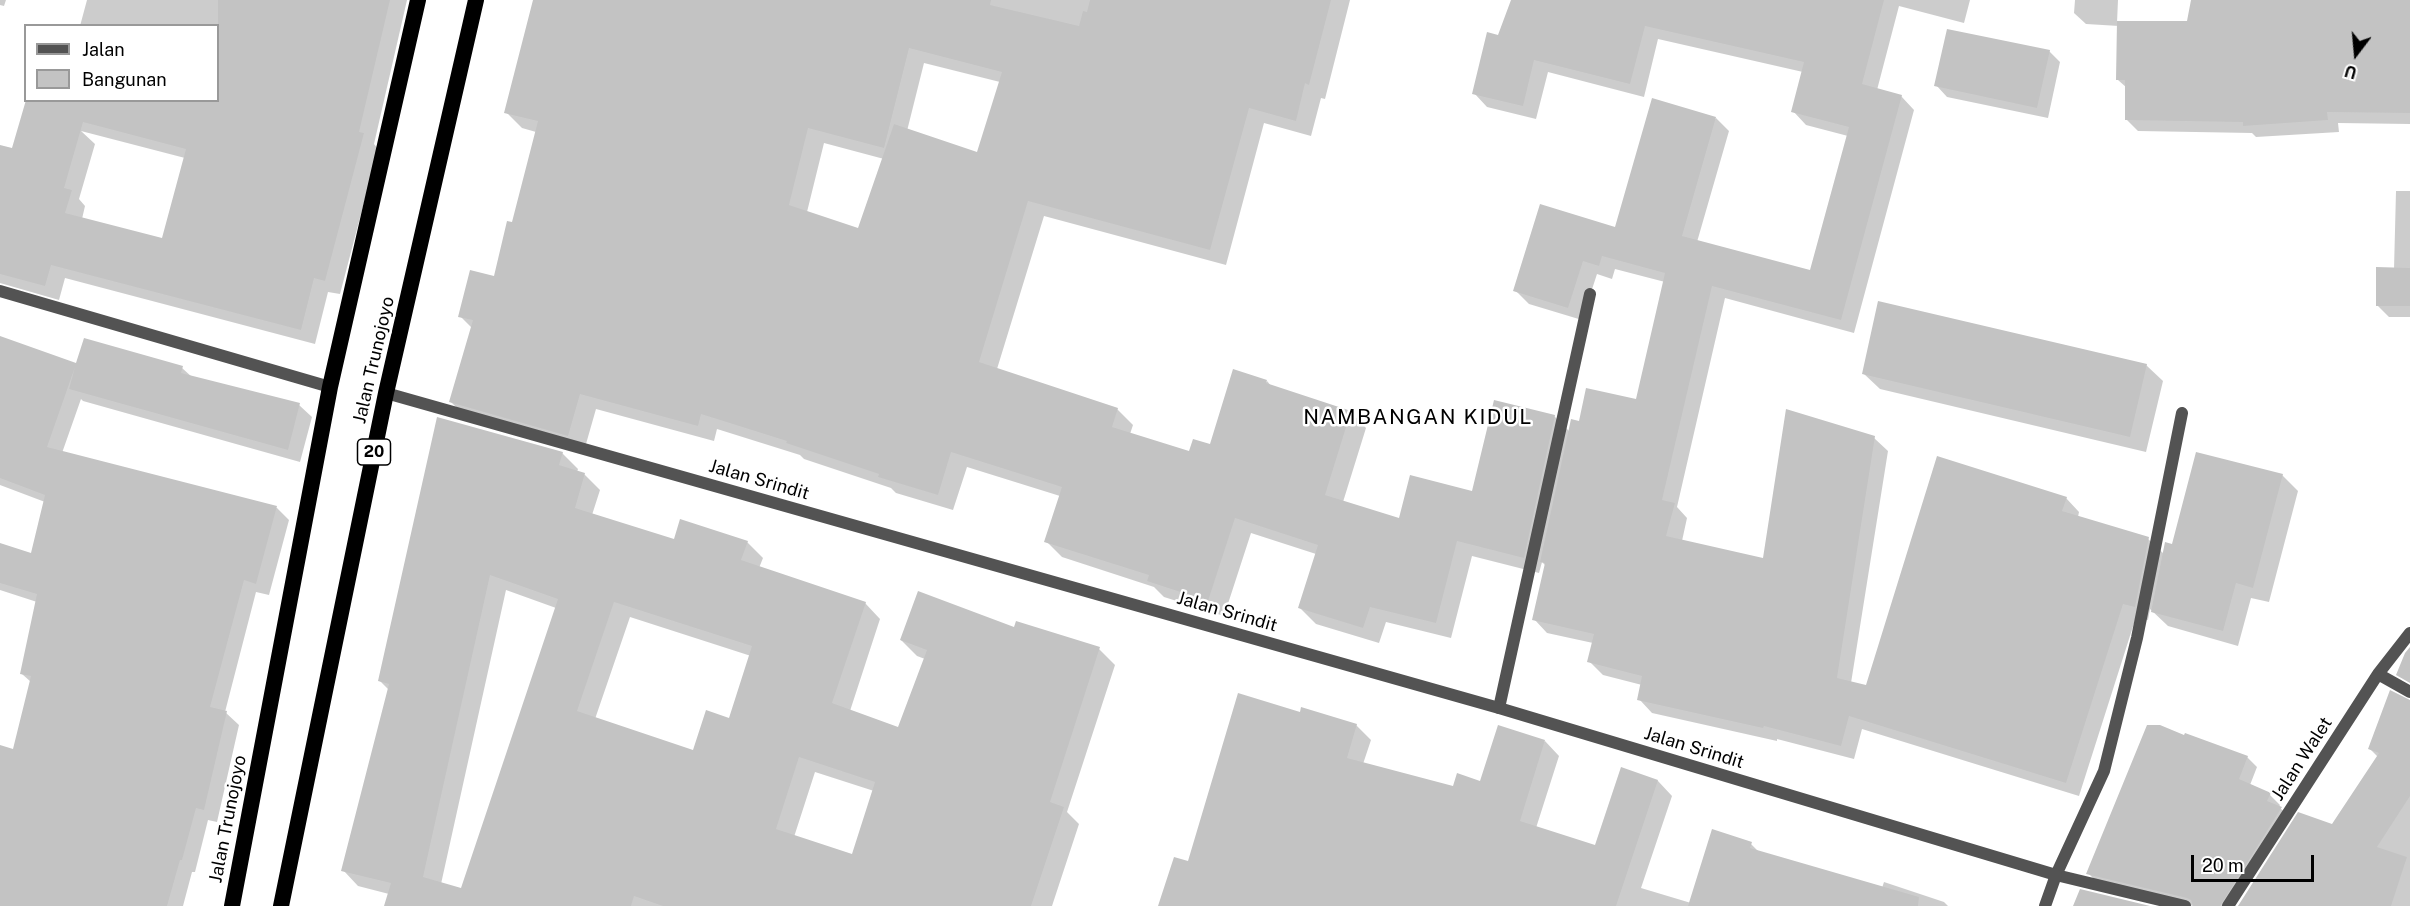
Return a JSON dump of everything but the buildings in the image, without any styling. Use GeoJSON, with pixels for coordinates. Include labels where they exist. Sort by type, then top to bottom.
{"type":"FeatureCollection","features":[{"type":"Feature","properties":{"kind":"highway","name":"Jalan Trunojoyo"},"geometry":{"type":"LineString","coordinates":[[232,906],[330,387],[418,0]]}},
{"type":"Feature","properties":{"kind":"highway","name":"Jalan Trunojoyo"},"geometry":{"type":"LineString","coordinates":[[281,906],[386,393],[476,0]]}},
{"type":"Feature","properties":{"kind":"street"},"geometry":{"type":"LineString","coordinates":[[0,291],[330,387]]}},
{"type":"Feature","properties":{"kind":"street"},"geometry":{"type":"LineString","coordinates":[[1499,708],[1590,294]]}},
{"type":"Feature","properties":{"kind":"street","name":"Jalan Srindit"},"geometry":{"type":"LineString","coordinates":[[386,393],[1499,708],[2055,875]]}},
{"type":"Feature","properties":{"kind":"street"},"geometry":{"type":"LineString","coordinates":[[2044,906],[2055,875],[2104,771],[2137,638],[2182,413]]}},
{"type":"Feature","properties":{"kind":"street","name":"Jalan Walet"},"geometry":{"type":"LineString","coordinates":[[2228,906],[2378,674],[2410,633]]}},
{"type":"Feature","properties":{"kind":"street"},"geometry":{"type":"LineString","coordinates":[[2378,674],[2410,692]]}},
{"type":"Feature","properties":{"kind":"street"},"geometry":{"type":"LineString","coordinates":[[2055,875],[2185,906]]}},
{"type":"Feature","properties":{"kind":"district","name":"NAMBANGAN KIDUL"},"geometry":{"type":"Point","coordinates":[1418,418]}}]}
